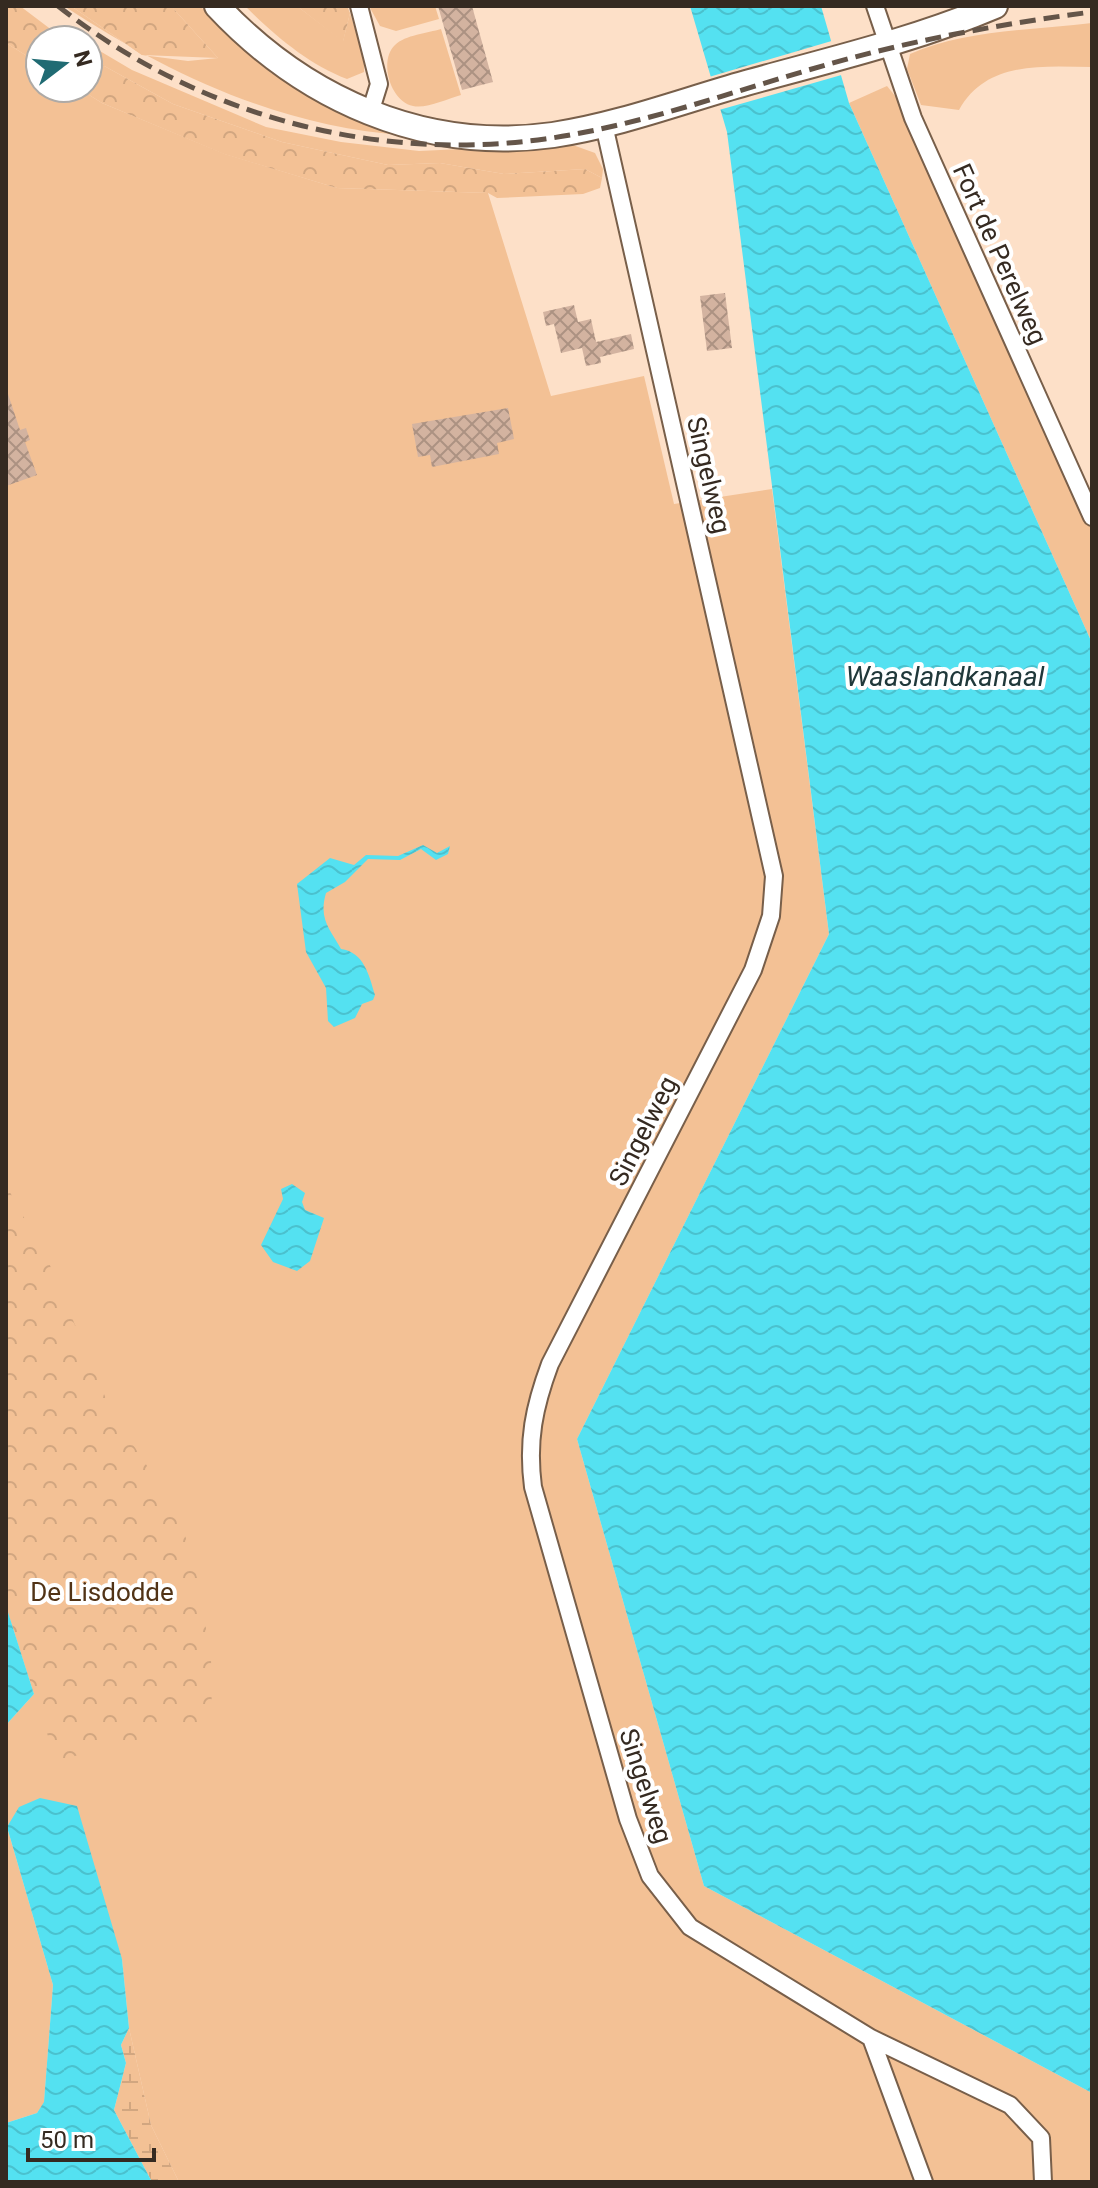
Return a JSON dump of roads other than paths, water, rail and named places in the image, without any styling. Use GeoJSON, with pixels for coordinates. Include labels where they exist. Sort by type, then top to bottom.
{"type":"FeatureCollection","features":[{"type":"Feature","properties":{"kind":"main road"},"geometry":{"type":"LineString","coordinates":[[217,6],[289,71],[315,88],[370,113],[420,129],[475,137],[529,137],[604,125],[886,44],[995,6]]}},
{"type":"Feature","properties":{"kind":"street"},"geometry":{"type":"LineString","coordinates":[[359,6],[378,72],[379,84],[370,113]]}},
{"type":"Feature","properties":{"kind":"street","name":"Fort de Perelweg"},"geometry":{"type":"LineString","coordinates":[[875,6],[913,118],[1092,517]]}},
{"type":"Feature","properties":{"kind":"street","name":"Singelweg"},"geometry":{"type":"LineString","coordinates":[[604,125],[774,876],[771,916],[753,970],[550,1364],[533,1411],[528,1449],[533,1487],[628,1819],[650,1876],[690,1927],[871,2038],[1010,2105],[1041,2138],[1043,2182]]}},
{"type":"Feature","properties":{"kind":"street"},"geometry":{"type":"LineString","coordinates":[[871,2038],[924,2182]]}},
{"type":"Feature","properties":{"kind":"water","name":"Waaslandkanaal"},"geometry":{"type":"Polygon","coordinates":[[[690,6],[821,6],[849,103],[1092,643],[1092,2093],[704,1886],[577,1439],[829,934],[727,132],[690,6]]]}},
{"type":"Feature","properties":{"kind":"water"},"geometry":{"type":"Polygon","coordinates":[[[423,845],[437,853],[450,846],[448,854],[436,860],[421,849],[400,860],[368,859],[345,882],[326,893],[324,910],[327,924],[341,949],[360,960],[368,972],[375,995],[373,1000],[362,1004],[355,1018],[334,1027],[328,1021],[326,988],[306,952],[297,884],[330,858],[354,865],[366,855],[398,856],[423,845]]]}},
{"type":"Feature","properties":{"kind":"water"},"geometry":{"type":"Polygon","coordinates":[[[292,1184],[305,1193],[302,1202],[305,1210],[324,1218],[310,1261],[297,1271],[273,1262],[261,1245],[283,1199],[281,1189],[292,1184]]]}},
{"type":"Feature","properties":{"kind":"water"},"geometry":{"type":"Polygon","coordinates":[[[6,1606],[34,1694],[6,1725],[6,1606]]]}},
{"type":"Feature","properties":{"kind":"water"},"geometry":{"type":"Polygon","coordinates":[[[40,1798],[77,1806],[122,1959],[129,2028],[121,2045],[126,2063],[114,2110],[152,2182],[6,2182],[6,2123],[37,2113],[44,2102],[53,1985],[7,1827],[19,1807],[40,1798]]]}},
{"type":"Feature","properties":{"kind":"railway"},"geometry":{"type":"LineString","coordinates":[[58,6],[111,44],[168,76],[227,102],[288,122],[351,136],[415,144],[480,145],[545,139],[624,124],[884,50],[1032,20],[1092,12]]}},
{"type":"Feature","properties":{"kind":"park label","name":"De Lisdodde"},"geometry":{"type":"Point","coordinates":[102,1592]}}]}
